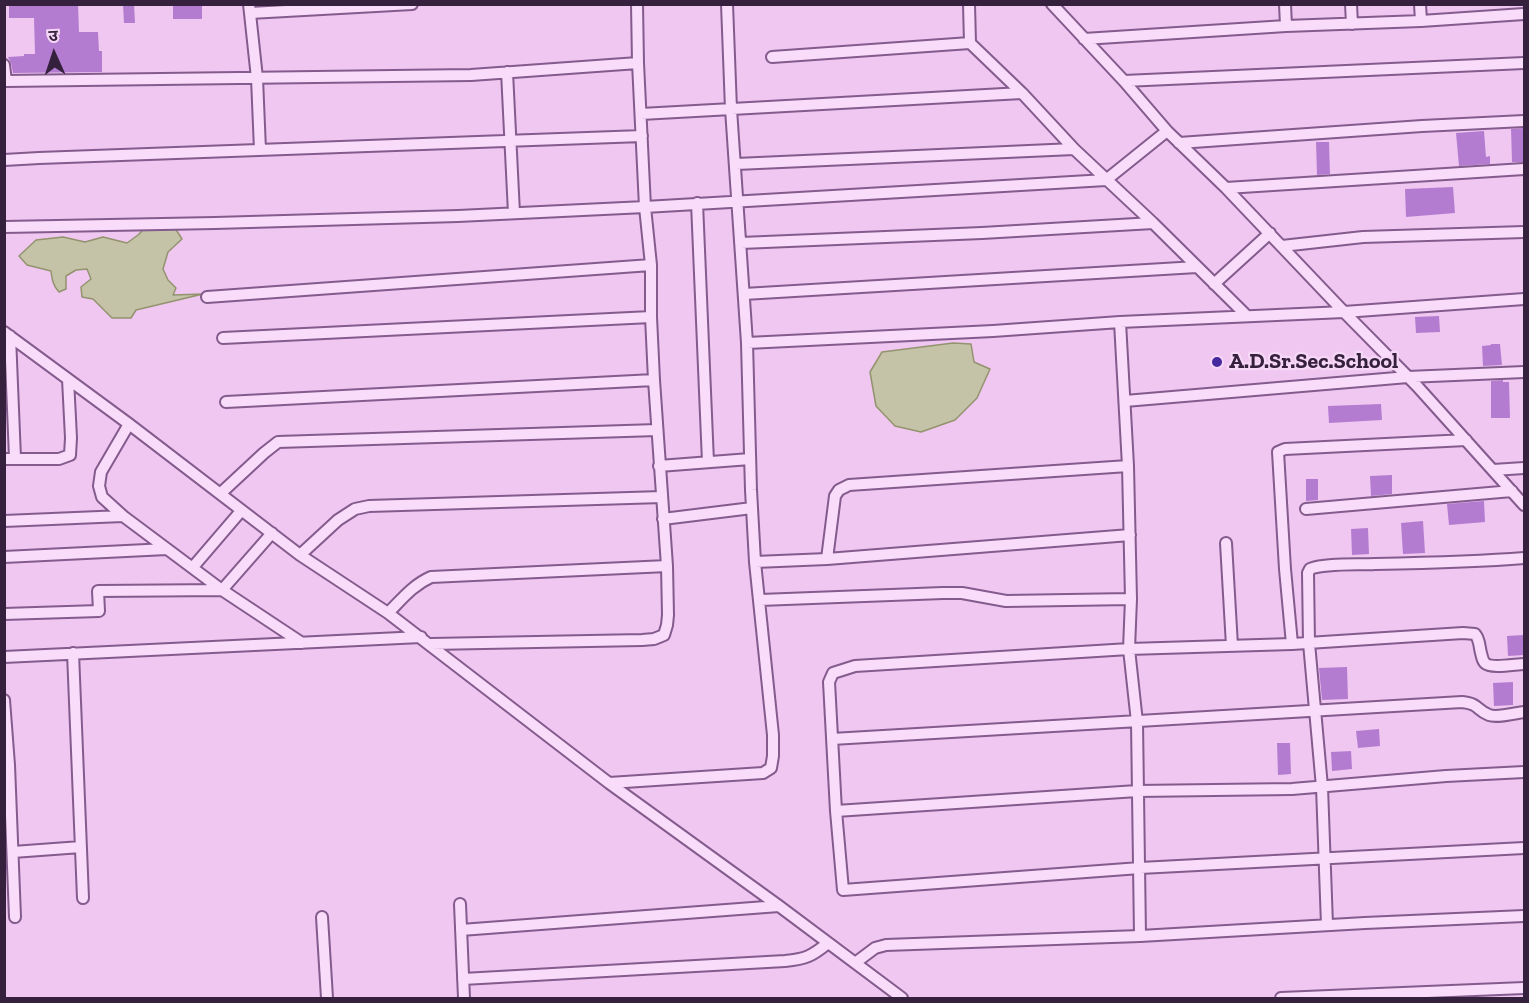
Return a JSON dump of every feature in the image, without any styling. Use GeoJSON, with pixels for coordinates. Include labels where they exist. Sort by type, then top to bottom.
{"type":"FeatureCollection","features":[{"type":"Feature","properties":{"kind":"street"},"geometry":{"type":"LineString","coordinates":[[260,150],[249,9],[412,4]]}},
{"type":"Feature","properties":{"kind":"street"},"geometry":{"type":"LineString","coordinates":[[430,644],[654,639],[664,635],[668,615],[667,566],[654,380],[651,265],[645,207],[637,4]]}},
{"type":"Feature","properties":{"kind":"street"},"geometry":{"type":"LineString","coordinates":[[609,783],[763,773],[771,768],[773,756],[773,735],[755,562],[747,343],[731,109],[727,4]]}},
{"type":"Feature","properties":{"kind":"street"},"geometry":{"type":"LineString","coordinates":[[969,4],[970,43],[1022,93],[1074,149],[1154,223],[1247,316]]}},
{"type":"Feature","properties":{"kind":"street"},"geometry":{"type":"LineString","coordinates":[[1052,4],[1167,131],[1227,188],[1408,376],[1524,505]]}},
{"type":"Feature","properties":{"kind":"street"},"geometry":{"type":"LineString","coordinates":[[1285,4],[1286,26]]}},
{"type":"Feature","properties":{"kind":"street"},"geometry":{"type":"LineString","coordinates":[[1351,4],[1352,24]]}},
{"type":"Feature","properties":{"kind":"street"},"geometry":{"type":"LineString","coordinates":[[1420,4],[1421,21]]}},
{"type":"Feature","properties":{"kind":"street"},"geometry":{"type":"LineString","coordinates":[[1488,4],[1489,16]]}},
{"type":"Feature","properties":{"kind":"street"},"geometry":{"type":"LineString","coordinates":[[1084,39],[1524,14]]}},
{"type":"Feature","properties":{"kind":"street"},"geometry":{"type":"LineString","coordinates":[[771,57],[970,43]]}},
{"type":"Feature","properties":{"kind":"street"},"geometry":{"type":"LineString","coordinates":[[4,65],[6,81],[471,75],[638,63]]}},
{"type":"Feature","properties":{"kind":"street"},"geometry":{"type":"LineString","coordinates":[[1124,81],[1524,63]]}},
{"type":"Feature","properties":{"kind":"street"},"geometry":{"type":"LineString","coordinates":[[507,72],[514,213]]}},
{"type":"Feature","properties":{"kind":"street"},"geometry":{"type":"LineString","coordinates":[[641,114],[1022,93]]}},
{"type":"Feature","properties":{"kind":"street"},"geometry":{"type":"LineString","coordinates":[[1179,142],[1524,121]]}},
{"type":"Feature","properties":{"kind":"street"},"geometry":{"type":"LineString","coordinates":[[4,227],[262,222],[514,213],[1106,180],[1167,131]]}},
{"type":"Feature","properties":{"kind":"street"},"geometry":{"type":"LineString","coordinates":[[4,160],[642,136]]}},
{"type":"Feature","properties":{"kind":"street"},"geometry":{"type":"LineString","coordinates":[[736,164],[1074,149]]}},
{"type":"Feature","properties":{"kind":"street"},"geometry":{"type":"LineString","coordinates":[[1227,188],[1524,168]]}},
{"type":"Feature","properties":{"kind":"street"},"geometry":{"type":"LineString","coordinates":[[697,204],[708,462]]}},
{"type":"Feature","properties":{"kind":"street"},"geometry":{"type":"LineString","coordinates":[[741,243],[1154,223]]}},
{"type":"Feature","properties":{"kind":"street"},"geometry":{"type":"LineString","coordinates":[[1282,246],[1363,237],[1524,232]]}},
{"type":"Feature","properties":{"kind":"street"},"geometry":{"type":"LineString","coordinates":[[1214,285],[1270,233]]}},
{"type":"Feature","properties":{"kind":"street"},"geometry":{"type":"LineString","coordinates":[[207,297],[651,265]]}},
{"type":"Feature","properties":{"kind":"street"},"geometry":{"type":"LineString","coordinates":[[744,294],[1197,267]]}},
{"type":"Feature","properties":{"kind":"street"},"geometry":{"type":"LineString","coordinates":[[747,343],[1344,312],[1524,299]]}},
{"type":"Feature","properties":{"kind":"street"},"geometry":{"type":"LineString","coordinates":[[223,338],[651,317]]}},
{"type":"Feature","properties":{"kind":"street"},"geometry":{"type":"LineString","coordinates":[[1120,322],[1130,535],[1129,649],[1137,722],[1140,936]]}},
{"type":"Feature","properties":{"kind":"street"},"geometry":{"type":"LineString","coordinates":[[7,334],[221,493],[241,511],[300,555],[421,637],[609,783],[779,906],[902,999]]}},
{"type":"Feature","properties":{"kind":"street"},"geometry":{"type":"LineString","coordinates":[[7,334],[10,458],[59,459],[70,455],[68,379]]}},
{"type":"Feature","properties":{"kind":"street"},"geometry":{"type":"LineString","coordinates":[[1125,401],[1408,376],[1524,372]]}},
{"type":"Feature","properties":{"kind":"street"},"geometry":{"type":"LineString","coordinates":[[226,402],[654,380]]}},
{"type":"Feature","properties":{"kind":"street"},"geometry":{"type":"LineString","coordinates":[[129,424],[101,472],[99,486],[102,496],[123,516],[222,590],[302,643]]}},
{"type":"Feature","properties":{"kind":"street"},"geometry":{"type":"LineString","coordinates":[[221,493],[278,442],[657,430]]}},
{"type":"Feature","properties":{"kind":"street"},"geometry":{"type":"LineString","coordinates":[[1292,644],[1278,452],[1285,448],[1466,440]]}},
{"type":"Feature","properties":{"kind":"street"},"geometry":{"type":"LineString","coordinates":[[659,466],[750,459]]}},
{"type":"Feature","properties":{"kind":"street"},"geometry":{"type":"LineString","coordinates":[[827,559],[835,496],[838,490],[849,485],[1128,466]]}},
{"type":"Feature","properties":{"kind":"street"},"geometry":{"type":"LineString","coordinates":[[1493,470],[1524,468]]}},
{"type":"Feature","properties":{"kind":"street"},"geometry":{"type":"LineString","coordinates":[[1306,509],[1512,491]]}},
{"type":"Feature","properties":{"kind":"street"},"geometry":{"type":"LineString","coordinates":[[300,555],[338,520],[356,508],[662,497]]}},
{"type":"Feature","properties":{"kind":"street"},"geometry":{"type":"LineString","coordinates":[[663,519],[752,508]]}},
{"type":"Feature","properties":{"kind":"street"},"geometry":{"type":"LineString","coordinates":[[193,567],[241,511]]}},
{"type":"Feature","properties":{"kind":"street"},"geometry":{"type":"LineString","coordinates":[[4,521],[123,516]]}},
{"type":"Feature","properties":{"kind":"street"},"geometry":{"type":"LineString","coordinates":[[4,615],[99,611],[98,591],[222,590],[272,533]]}},
{"type":"Feature","properties":{"kind":"street"},"geometry":{"type":"LineString","coordinates":[[755,562],[827,559],[1130,535]]}},
{"type":"Feature","properties":{"kind":"street"},"geometry":{"type":"LineString","coordinates":[[1226,543],[1232,646]]}},
{"type":"Feature","properties":{"kind":"street"},"geometry":{"type":"LineString","coordinates":[[4,557],[167,549]]}},
{"type":"Feature","properties":{"kind":"street"},"geometry":{"type":"LineString","coordinates":[[1328,925],[1322,787],[1309,643],[1308,573],[1310,568],[1524,558]]}},
{"type":"Feature","properties":{"kind":"street"},"geometry":{"type":"LineString","coordinates":[[388,613],[410,590],[431,578],[667,566]]}},
{"type":"Feature","properties":{"kind":"street"},"geometry":{"type":"LineString","coordinates":[[760,600],[943,593],[962,593],[1006,601],[1131,599]]}},
{"type":"Feature","properties":{"kind":"street"},"geometry":{"type":"LineString","coordinates":[[1524,664],[1489,665],[1482,659],[1478,638],[1475,634],[1470,634],[1292,644],[1129,649],[855,666],[834,673],[829,682],[843,890],[1140,868],[1524,848]]}},
{"type":"Feature","properties":{"kind":"street"},"geometry":{"type":"LineString","coordinates":[[4,657],[421,637]]}},
{"type":"Feature","properties":{"kind":"street"},"geometry":{"type":"LineString","coordinates":[[73,653],[83,898]]}},
{"type":"Feature","properties":{"kind":"street"},"geometry":{"type":"LineString","coordinates":[[4,700],[15,917]]}},
{"type":"Feature","properties":{"kind":"street"},"geometry":{"type":"LineString","coordinates":[[832,739],[1462,702],[1475,704],[1489,715],[1494,716],[1524,712]]}},
{"type":"Feature","properties":{"kind":"street"},"geometry":{"type":"LineString","coordinates":[[836,811],[1137,791],[1292,789],[1524,772]]}},
{"type":"Feature","properties":{"kind":"street"},"geometry":{"type":"LineString","coordinates":[[13,852],[81,847]]}},
{"type":"Feature","properties":{"kind":"street"},"geometry":{"type":"LineString","coordinates":[[460,904],[464,999]]}},
{"type":"Feature","properties":{"kind":"street"},"geometry":{"type":"LineString","coordinates":[[461,930],[779,906]]}},
{"type":"Feature","properties":{"kind":"street"},"geometry":{"type":"LineString","coordinates":[[855,963],[875,948],[886,945],[1140,936],[1524,916]]}},
{"type":"Feature","properties":{"kind":"street"},"geometry":{"type":"LineString","coordinates":[[322,917],[327,999]]}},
{"type":"Feature","properties":{"kind":"street"},"geometry":{"type":"LineString","coordinates":[[463,979],[785,962],[800,960],[812,955],[828,943]]}},
{"type":"Feature","properties":{"kind":"street"},"geometry":{"type":"LineString","coordinates":[[1281,999],[1524,987]]}},
{"type":"Feature","properties":{"kind":"shaded area"},"geometry":{"type":"Polygon","coordinates":[[[175,228],[182,239],[168,252],[163,269],[168,280],[176,288],[173,295],[203,294],[136,310],[131,318],[112,318],[93,299],[82,297],[81,287],[91,279],[87,269],[76,270],[66,276],[66,289],[59,292],[52,280],[51,271],[27,265],[19,256],[36,240],[63,237],[85,242],[103,237],[127,243],[144,229],[175,228]]]}},
{"type":"Feature","properties":{"kind":"shaded area"},"geometry":{"type":"Polygon","coordinates":[[[953,343],[971,344],[974,362],[990,369],[977,398],[955,420],[921,432],[895,426],[876,406],[870,372],[882,352],[953,343]]]}},
{"type":"Feature","properties":{"kind":"building"},"geometry":{"type":"Polygon","coordinates":[[[9,4],[78,4],[79,32],[98,32],[99,51],[102,51],[102,72],[13,73],[8,57],[35,54],[34,18],[9,18],[9,4]]]}},
{"type":"Feature","properties":{"kind":"building"},"geometry":{"type":"Polygon","coordinates":[[[123,4],[134,4],[135,23],[124,23],[123,4]]]}},
{"type":"Feature","properties":{"kind":"building"},"geometry":{"type":"Polygon","coordinates":[[[173,4],[202,4],[202,19],[173,19],[173,4]]]}},
{"type":"Feature","properties":{"kind":"building"},"geometry":{"type":"Polygon","coordinates":[[[1524,128],[1524,162],[1512,162],[1511,129],[1524,128]]]}},
{"type":"Feature","properties":{"kind":"building"},"geometry":{"type":"Polygon","coordinates":[[[1484,131],[1486,157],[1490,156],[1490,164],[1459,166],[1456,133],[1484,131]]]}},
{"type":"Feature","properties":{"kind":"building"},"geometry":{"type":"Polygon","coordinates":[[[1316,142],[1329,142],[1330,174],[1317,175],[1316,142]]]}},
{"type":"Feature","properties":{"kind":"building"},"geometry":{"type":"Polygon","coordinates":[[[1453,187],[1455,213],[1406,217],[1405,189],[1453,187]]]}},
{"type":"Feature","properties":{"kind":"building"},"geometry":{"type":"Polygon","coordinates":[[[1439,316],[1440,332],[1416,333],[1415,317],[1439,316]]]}},
{"type":"Feature","properties":{"kind":"building"},"geometry":{"type":"Polygon","coordinates":[[[1500,344],[1502,365],[1483,366],[1482,346],[1500,344]]]}},
{"type":"Feature","properties":{"kind":"building"},"geometry":{"type":"Polygon","coordinates":[[[1503,380],[1503,382],[1509,382],[1510,418],[1491,418],[1491,381],[1503,380]]]}},
{"type":"Feature","properties":{"kind":"building"},"geometry":{"type":"Polygon","coordinates":[[[1381,404],[1382,420],[1329,423],[1328,406],[1381,404]]]}},
{"type":"Feature","properties":{"kind":"building"},"geometry":{"type":"Polygon","coordinates":[[[1392,475],[1392,494],[1371,496],[1370,476],[1392,475]]]}},
{"type":"Feature","properties":{"kind":"building"},"geometry":{"type":"Polygon","coordinates":[[[1306,479],[1318,479],[1318,500],[1306,501],[1306,479]]]}},
{"type":"Feature","properties":{"kind":"building"},"geometry":{"type":"Polygon","coordinates":[[[1484,501],[1485,522],[1449,525],[1447,504],[1484,501]]]}},
{"type":"Feature","properties":{"kind":"building"},"geometry":{"type":"Polygon","coordinates":[[[1423,521],[1425,553],[1403,554],[1401,523],[1423,521]]]}},
{"type":"Feature","properties":{"kind":"building"},"geometry":{"type":"Polygon","coordinates":[[[1368,528],[1369,554],[1352,555],[1351,529],[1368,528]]]}},
{"type":"Feature","properties":{"kind":"building"},"geometry":{"type":"Polygon","coordinates":[[[1524,635],[1524,655],[1508,656],[1507,636],[1524,635]]]}},
{"type":"Feature","properties":{"kind":"building"},"geometry":{"type":"Polygon","coordinates":[[[1347,667],[1348,699],[1322,700],[1319,668],[1347,667]]]}},
{"type":"Feature","properties":{"kind":"building"},"geometry":{"type":"Polygon","coordinates":[[[1513,682],[1513,705],[1494,706],[1493,683],[1513,682]]]}},
{"type":"Feature","properties":{"kind":"building"},"geometry":{"type":"Polygon","coordinates":[[[1379,729],[1380,746],[1358,748],[1356,731],[1379,729]]]}},
{"type":"Feature","properties":{"kind":"building"},"geometry":{"type":"Polygon","coordinates":[[[1277,743],[1290,743],[1291,774],[1278,775],[1277,743]]]}},
{"type":"Feature","properties":{"kind":"building"},"geometry":{"type":"Polygon","coordinates":[[[1351,751],[1352,769],[1332,771],[1331,752],[1351,751]]]}},
{"type":"Feature","properties":{"kind":"place","name":"A.D.Sr.Sec.School"},"geometry":{"type":"Point","coordinates":[1217,362]}}]}
